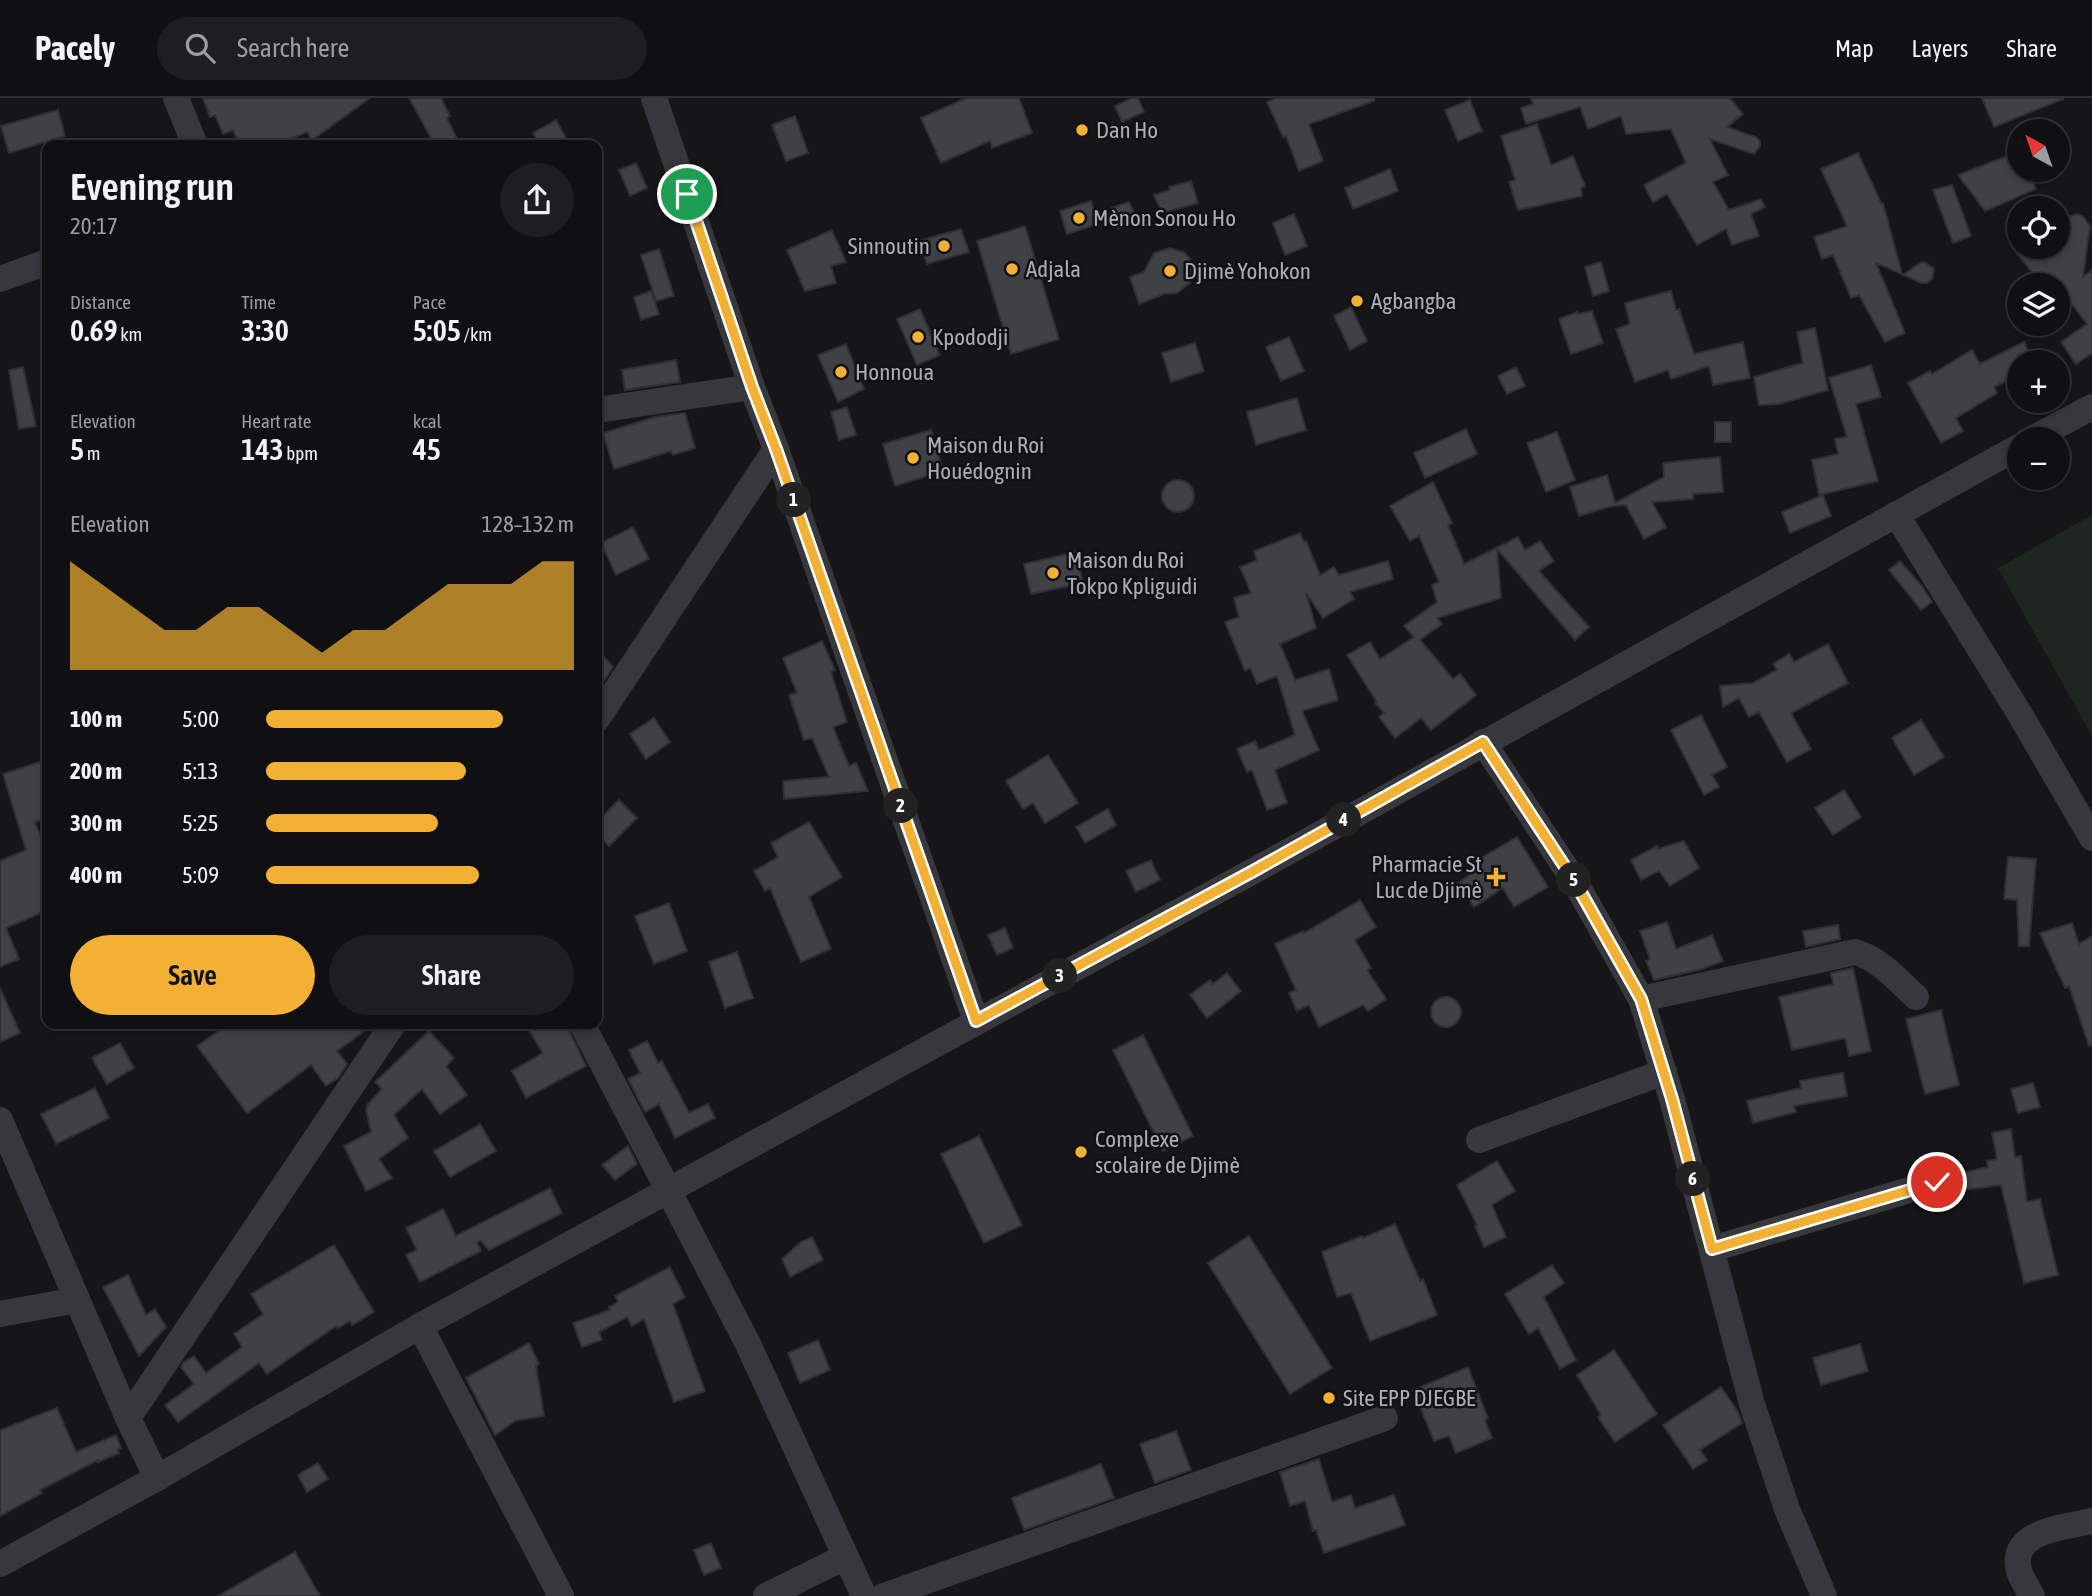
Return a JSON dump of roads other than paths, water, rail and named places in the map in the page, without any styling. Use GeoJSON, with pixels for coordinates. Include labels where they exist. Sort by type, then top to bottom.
{"type":"FeatureCollection","features":[{"type":"Feature","properties":{"kind":"street"},"geometry":{"type":"LineString","coordinates":[[176,98],[193,140]]}},
{"type":"Feature","properties":{"kind":"street"},"geometry":{"type":"LineString","coordinates":[[654,98],[752,387],[976,1021]]}},
{"type":"Feature","properties":{"kind":"street"},"geometry":{"type":"LineString","coordinates":[[0,279],[42,264]]}},
{"type":"Feature","properties":{"kind":"street"},"geometry":{"type":"LineString","coordinates":[[602,409],[752,387]]}},
{"type":"Feature","properties":{"kind":"street"},"geometry":{"type":"LineString","coordinates":[[2054,427],[2092,407]]}},
{"type":"Feature","properties":{"kind":"street"},"geometry":{"type":"LineString","coordinates":[[602,711],[776,449]]}},
{"type":"Feature","properties":{"kind":"street"},"geometry":{"type":"LineString","coordinates":[[0,1564],[158,1478],[420,1326],[1257,869],[2007,453]]}},
{"type":"Feature","properties":{"kind":"street"},"geometry":{"type":"LineString","coordinates":[[1896,514],[2018,711],[2092,838]]}},
{"type":"Feature","properties":{"kind":"street"},"geometry":{"type":"LineString","coordinates":[[1483,742],[1575,882],[1641,999],[1664,1072],[1756,1417],[1787,1509],[1824,1596]]}},
{"type":"Feature","properties":{"kind":"street"},"geometry":{"type":"LineString","coordinates":[[1641,999],[1854,952],[1868,956],[1880,964],[1916,997]]}},
{"type":"Feature","properties":{"kind":"street"},"geometry":{"type":"LineString","coordinates":[[128,1418],[390,1029]]}},
{"type":"Feature","properties":{"kind":"street"},"geometry":{"type":"LineString","coordinates":[[585,1029],[748,1344],[864,1596]]}},
{"type":"Feature","properties":{"kind":"street"},"geometry":{"type":"LineString","coordinates":[[1479,1140],[1664,1072]]}},
{"type":"Feature","properties":{"kind":"street"},"geometry":{"type":"LineString","coordinates":[[0,1119],[128,1418],[158,1478]]}},
{"type":"Feature","properties":{"kind":"street"},"geometry":{"type":"LineString","coordinates":[[1712,1249],[1937,1182]]}},
{"type":"Feature","properties":{"kind":"street"},"geometry":{"type":"LineString","coordinates":[[0,1314],[77,1300]]}},
{"type":"Feature","properties":{"kind":"street"},"geometry":{"type":"LineString","coordinates":[[420,1326],[561,1596]]}},
{"type":"Feature","properties":{"kind":"street"},"geometry":{"type":"LineString","coordinates":[[884,1596],[1385,1418]]}},
{"type":"Feature","properties":{"kind":"street"},"geometry":{"type":"LineString","coordinates":[[2032,1596],[2018,1567],[2019,1550],[2028,1539],[2092,1521]]}},
{"type":"Feature","properties":{"kind":"street"},"geometry":{"type":"LineString","coordinates":[[766,1596],[845,1557]]}},
{"type":"Feature","properties":{"kind":"place","name":"Dan Ho"},"geometry":{"type":"Point","coordinates":[1082,130]}},
{"type":"Feature","properties":{"kind":"place","name":"Mènon Sonou Ho"},"geometry":{"type":"Point","coordinates":[1079,218]}},
{"type":"Feature","properties":{"kind":"place","name":"Sinnoutin"},"geometry":{"type":"Point","coordinates":[944,246]}},
{"type":"Feature","properties":{"kind":"place","name":"Adjala"},"geometry":{"type":"Point","coordinates":[1012,269]}},
{"type":"Feature","properties":{"kind":"place","name":"Djimè Yohokon"},"geometry":{"type":"Point","coordinates":[1170,271]}},
{"type":"Feature","properties":{"kind":"place","name":"Agbangba"},"geometry":{"type":"Point","coordinates":[1357,301]}},
{"type":"Feature","properties":{"kind":"place","name":"Kpododji"},"geometry":{"type":"Point","coordinates":[918,337]}},
{"type":"Feature","properties":{"kind":"place","name":"Honnoua"},"geometry":{"type":"Point","coordinates":[841,372]}},
{"type":"Feature","properties":{"kind":"place","name":"Maison du Roi Houédognin"},"geometry":{"type":"Point","coordinates":[913,458]}},
{"type":"Feature","properties":{"kind":"place","name":"Maison du Roi Tokpo Kpliguidi"},"geometry":{"type":"Point","coordinates":[1053,573]}},
{"type":"Feature","properties":{"kind":"place","name":"Pharmacie St Luc de Djimè"},"geometry":{"type":"Point","coordinates":[1496,877]}},
{"type":"Feature","properties":{"kind":"place","name":"Complexe scolaire de Djimè"},"geometry":{"type":"Point","coordinates":[1081,1152]}},
{"type":"Feature","properties":{"kind":"place","name":"Site EPP DJEGBE"},"geometry":{"type":"Point","coordinates":[1329,1398]}}]}
